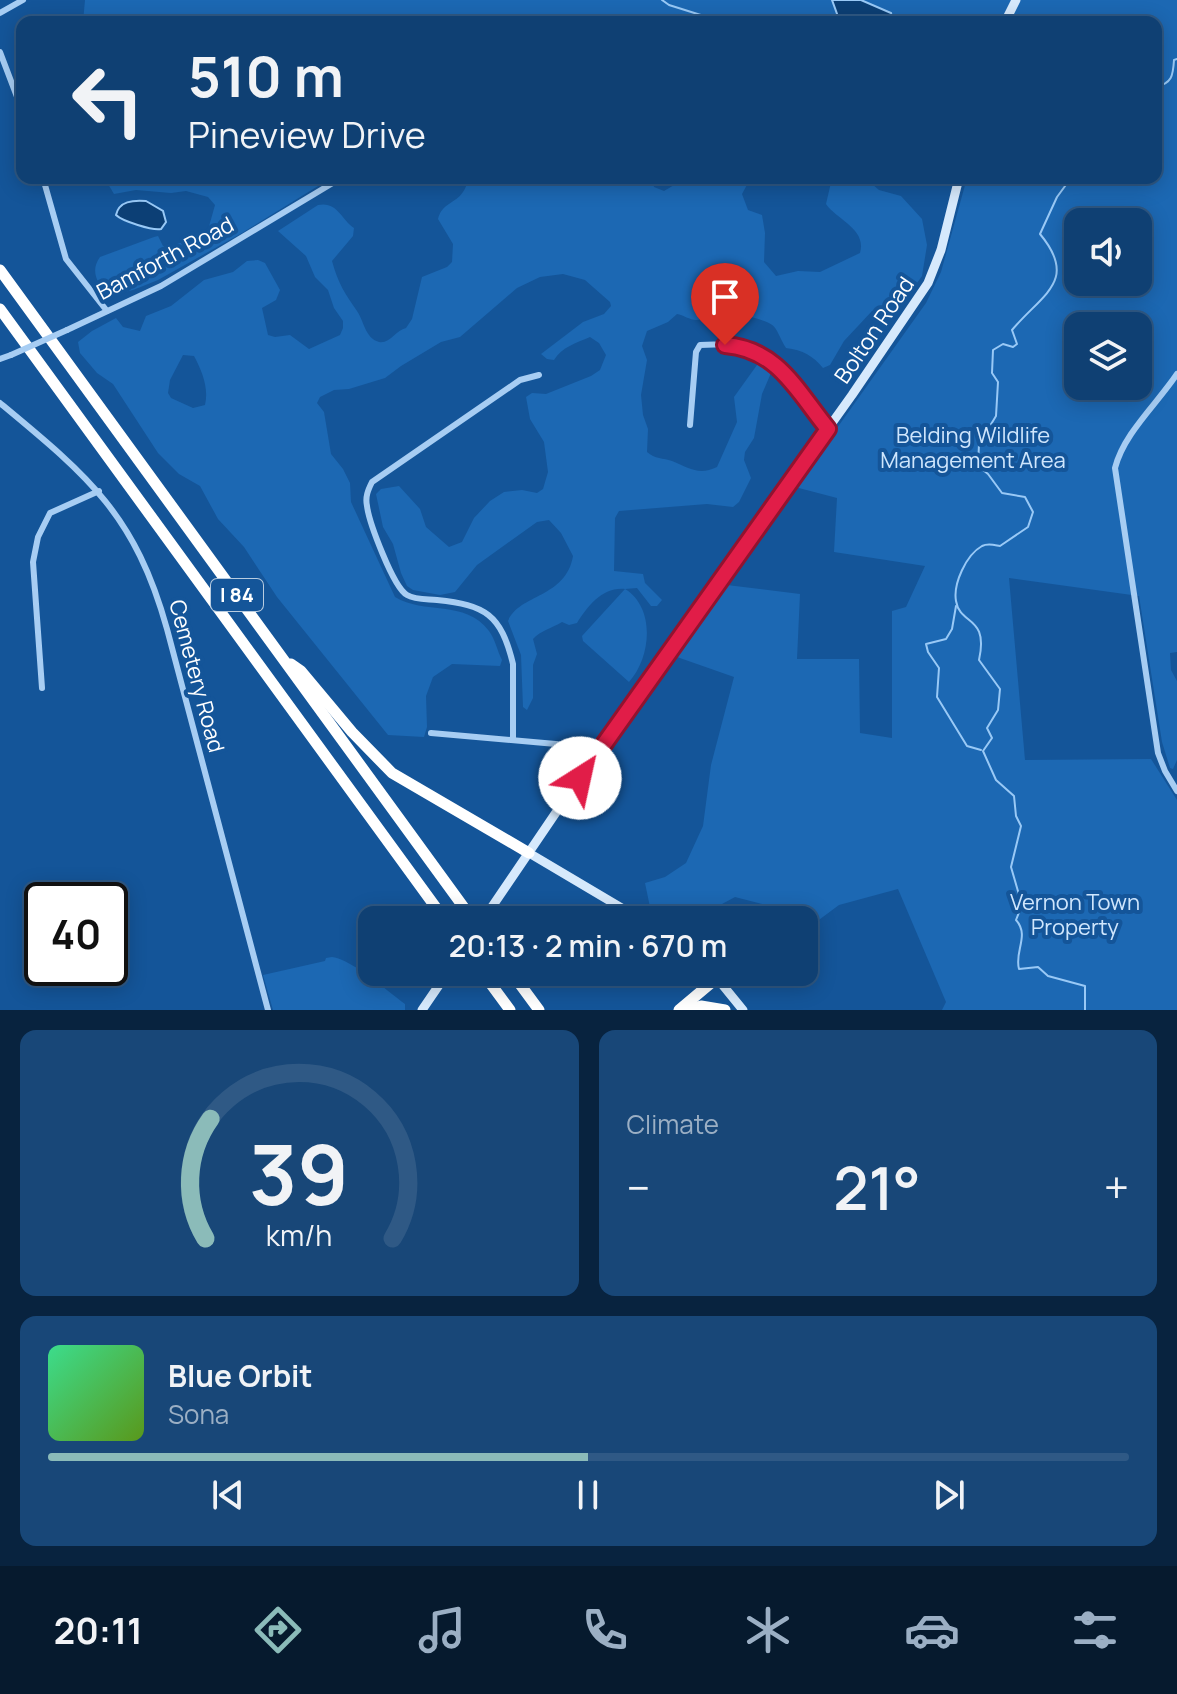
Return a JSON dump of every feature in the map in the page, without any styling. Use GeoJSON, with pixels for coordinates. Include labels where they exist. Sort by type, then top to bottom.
{"type":"FeatureCollection","features":[{"type":"Feature","properties":{"kind":"highway","name":"I 84"},"geometry":{"type":"LineString","coordinates":[[0,270],[463,906]]}},
{"type":"Feature","properties":{"kind":"highway","name":"I 84"},"geometry":{"type":"LineString","coordinates":[[0,309],[435,906]]}},
{"type":"Feature","properties":{"kind":"highway"},"geometry":{"type":"LineString","coordinates":[[284,660],[301,671],[352,732],[392,773],[529,853]]}},
{"type":"Feature","properties":{"kind":"highway"},"geometry":{"type":"LineString","coordinates":[[489,986],[502,1010]]}},
{"type":"Feature","properties":{"kind":"highway"},"geometry":{"type":"LineString","coordinates":[[493,986],[510,1010]]}},
{"type":"Feature","properties":{"kind":"highway"},"geometry":{"type":"LineString","coordinates":[[521,986],[539,1010]]}},
{"type":"Feature","properties":{"kind":"highway"},"geometry":{"type":"LineString","coordinates":[[681,1010],[704,986]]}},
{"type":"Feature","properties":{"kind":"highway"},"geometry":{"type":"LineString","coordinates":[[681,1010],[701,1006],[725,1010]]}},
{"type":"Feature","properties":{"kind":"street"},"geometry":{"type":"LineString","coordinates":[[0,13],[23,0]]}},
{"type":"Feature","properties":{"kind":"street"},"geometry":{"type":"LineString","coordinates":[[0,52],[16,94]]}},
{"type":"Feature","properties":{"kind":"street"},"geometry":{"type":"LineString","coordinates":[[0,82],[10,79]]}},
{"type":"Feature","properties":{"kind":"street"},"geometry":{"type":"LineString","coordinates":[[45,184],[66,259],[107,311]]}},
{"type":"Feature","properties":{"kind":"street","name":"Bamforth Road"},"geometry":{"type":"LineString","coordinates":[[0,359],[161,286],[331,184]]}},
{"type":"Feature","properties":{"kind":"street","name":"Bolton Road"},"geometry":{"type":"LineString","coordinates":[[493,906],[597,752],[828,429],[928,283],[941,250],[958,184]]}},
{"type":"Feature","properties":{"kind":"street"},"geometry":{"type":"LineString","coordinates":[[690,425],[696,352],[700,345],[709,344],[742,346],[765,355],[781,370],[828,429]]}},
{"type":"Feature","properties":{"kind":"street"},"geometry":{"type":"LineString","coordinates":[[1177,374],[1127,441],[1115,468],[1156,743],[1165,771],[1177,791]]}},
{"type":"Feature","properties":{"kind":"street"},"geometry":{"type":"LineString","coordinates":[[513,740],[513,664],[494,621],[487,612],[468,603],[415,598],[405,594],[394,579],[366,503],[372,482],[520,380],[539,375]]}},
{"type":"Feature","properties":{"kind":"street","name":"Cemetery Road"},"geometry":{"type":"LineString","coordinates":[[0,403],[99,491],[122,521],[141,554],[159,600],[268,1010]]}},
{"type":"Feature","properties":{"kind":"street"},"geometry":{"type":"LineString","coordinates":[[42,688],[33,562],[35,547],[50,513],[99,491]]}},
{"type":"Feature","properties":{"kind":"street"},"geometry":{"type":"LineString","coordinates":[[431,733],[567,745],[597,752]]}},
{"type":"Feature","properties":{"kind":"street"},"geometry":{"type":"LineString","coordinates":[[529,853],[618,906]]}},
{"type":"Feature","properties":{"kind":"street"},"geometry":{"type":"LineString","coordinates":[[422,1010],[438,986]]}},
{"type":"Feature","properties":{"kind":"street"},"geometry":{"type":"LineString","coordinates":[[724,986],[743,1010]]}},
{"type":"Feature","properties":{"kind":"green space"},"geometry":{"type":"Polygon","coordinates":[[[85,0],[1177,0],[1177,652],[1170,653],[1171,670],[1177,681],[1177,760],[1173,769],[1170,768],[1162,742],[1139,596],[1009,578],[1025,760],[1151,759],[1177,800],[1177,1010],[942,1010],[946,1002],[898,889],[839,905],[818,921],[818,906],[767,906],[735,897],[720,906],[650,906],[645,883],[665,877],[686,863],[703,826],[711,765],[734,677],[677,657],[727,585],[800,594],[797,659],[859,659],[860,733],[892,738],[892,611],[906,607],[925,566],[834,552],[837,498],[795,487],[926,303],[941,272],[965,184],[1162,184],[1162,16],[84,16],[85,0]]]}},
{"type":"Feature","properties":{"kind":"green space"},"geometry":{"type":"Polygon","coordinates":[[[108,184],[321,184],[158,280],[107,296],[95,273],[100,257],[158,236],[163,246],[186,241],[208,230],[215,205],[208,197],[186,191],[136,190],[114,194],[108,184]]]}},
{"type":"Feature","properties":{"kind":"green space"},"geometry":{"type":"Polygon","coordinates":[[[466,184],[653,184],[664,191],[676,184],[747,184],[742,194],[748,210],[762,215],[764,262],[776,276],[798,271],[820,272],[860,253],[861,245],[855,231],[826,204],[831,184],[872,184],[879,190],[901,196],[922,219],[927,245],[922,276],[897,311],[888,317],[880,311],[872,311],[844,341],[830,365],[823,368],[807,354],[786,348],[774,327],[751,317],[744,304],[734,298],[722,302],[700,319],[677,314],[668,322],[647,331],[642,346],[647,360],[641,395],[648,429],[647,452],[656,457],[699,471],[717,467],[737,422],[734,397],[757,365],[763,365],[771,373],[762,394],[754,438],[745,452],[744,460],[751,478],[739,502],[733,507],[707,504],[619,511],[615,518],[614,571],[643,574],[645,583],[662,600],[657,606],[651,606],[637,588],[609,591],[591,604],[577,623],[569,625],[562,622],[536,636],[533,639],[537,654],[533,665],[533,698],[527,710],[523,707],[521,655],[508,621],[522,605],[552,588],[569,570],[573,556],[561,533],[549,520],[537,522],[477,565],[455,592],[440,595],[413,590],[407,586],[393,544],[383,527],[376,494],[381,489],[399,486],[420,509],[426,527],[449,547],[462,542],[474,518],[504,492],[522,490],[537,493],[543,489],[548,472],[544,442],[530,419],[526,397],[532,393],[546,394],[591,376],[600,370],[606,355],[599,343],[590,337],[565,349],[554,360],[541,354],[583,322],[604,314],[611,306],[610,302],[585,280],[563,274],[540,277],[517,288],[460,337],[441,342],[385,378],[349,389],[334,390],[320,397],[317,403],[324,412],[331,454],[350,483],[351,502],[395,597],[419,605],[456,611],[479,621],[491,634],[502,660],[500,666],[452,664],[433,677],[426,696],[427,727],[424,737],[388,735],[277,597],[244,547],[218,519],[200,486],[179,474],[158,453],[113,384],[97,373],[80,353],[78,342],[116,318],[123,327],[140,331],[146,316],[171,306],[204,280],[233,272],[247,261],[258,260],[265,263],[280,290],[276,300],[262,308],[268,335],[290,335],[309,349],[340,335],[343,321],[334,308],[328,290],[315,277],[306,256],[278,231],[324,204],[334,208],[354,228],[353,236],[332,261],[339,282],[371,337],[379,342],[386,341],[406,328],[412,319],[422,277],[452,262],[453,244],[438,219],[442,210],[463,192],[466,184]],[[183,355],[170,380],[168,393],[171,398],[193,408],[205,405],[206,392],[194,356],[183,355]]]}},
{"type":"Feature","properties":{"kind":"green space"},"geometry":{"type":"Polygon","coordinates":[[[625,589],[642,608],[646,620],[646,647],[629,682],[583,641],[582,636],[625,589]]]}},
{"type":"Feature","properties":{"kind":"green space"},"geometry":{"type":"Polygon","coordinates":[[[326,958],[340,959],[358,969],[358,986],[382,986],[405,1004],[405,1010],[273,1010],[263,975],[325,961],[326,958]]]}},
{"type":"Feature","properties":{"kind":"shaded area"},"geometry":{"type":"Polygon","coordinates":[[[832,0],[861,0],[892,16],[838,16],[832,0]]]}},
{"type":"Feature","properties":{"kind":"shaded area"},"geometry":{"type":"Polygon","coordinates":[[[146,201],[163,211],[166,222],[161,229],[138,225],[116,215],[123,204],[146,201]]]}},
{"type":"Feature","properties":{"kind":"waterway"},"geometry":{"type":"LineString","coordinates":[[662,0],[704,16]]}},
{"type":"Feature","properties":{"kind":"waterway"},"geometry":{"type":"LineString","coordinates":[[1162,84],[1172,75],[1174,60],[1177,59]]}},
{"type":"Feature","properties":{"kind":"waterway"},"geometry":{"type":"LineString","coordinates":[[1067,184],[1040,234],[1051,250],[1056,276],[1044,296],[1012,330],[1017,344],[1013,347],[1003,344],[993,350],[992,373],[998,382],[996,416],[979,444],[978,466],[1002,493],[1025,497],[1033,512],[1028,527],[1000,546],[986,545],[976,550],[962,570],[956,601],[959,609],[977,628],[981,646],[979,660],[1000,689],[998,710],[987,728],[992,738],[983,751],[996,780],[1014,796],[1016,816],[1021,826],[1011,867],[1022,905],[1016,920],[1022,932],[1019,969],[1038,967],[1048,976],[1085,986],[1085,1010]]}},
{"type":"Feature","properties":{"kind":"waterway"},"geometry":{"type":"LineString","coordinates":[[956,606],[952,629],[946,639],[926,644],[939,668],[937,697],[967,746],[981,750]]}},
{"type":"Feature","properties":{"kind":"route"},"geometry":{"type":"LineString","coordinates":[[580,778],[828,429],[781,370],[765,355],[742,346],[725,345]]}},
{"type":"Feature","properties":{"kind":"park label","name":"Belding Wildlife Management Area"},"geometry":{"type":"Point","coordinates":[973,448]}},
{"type":"Feature","properties":{"kind":"park label","name":"Vernon Town Property"},"geometry":{"type":"Point","coordinates":[1075,914]}}]}
